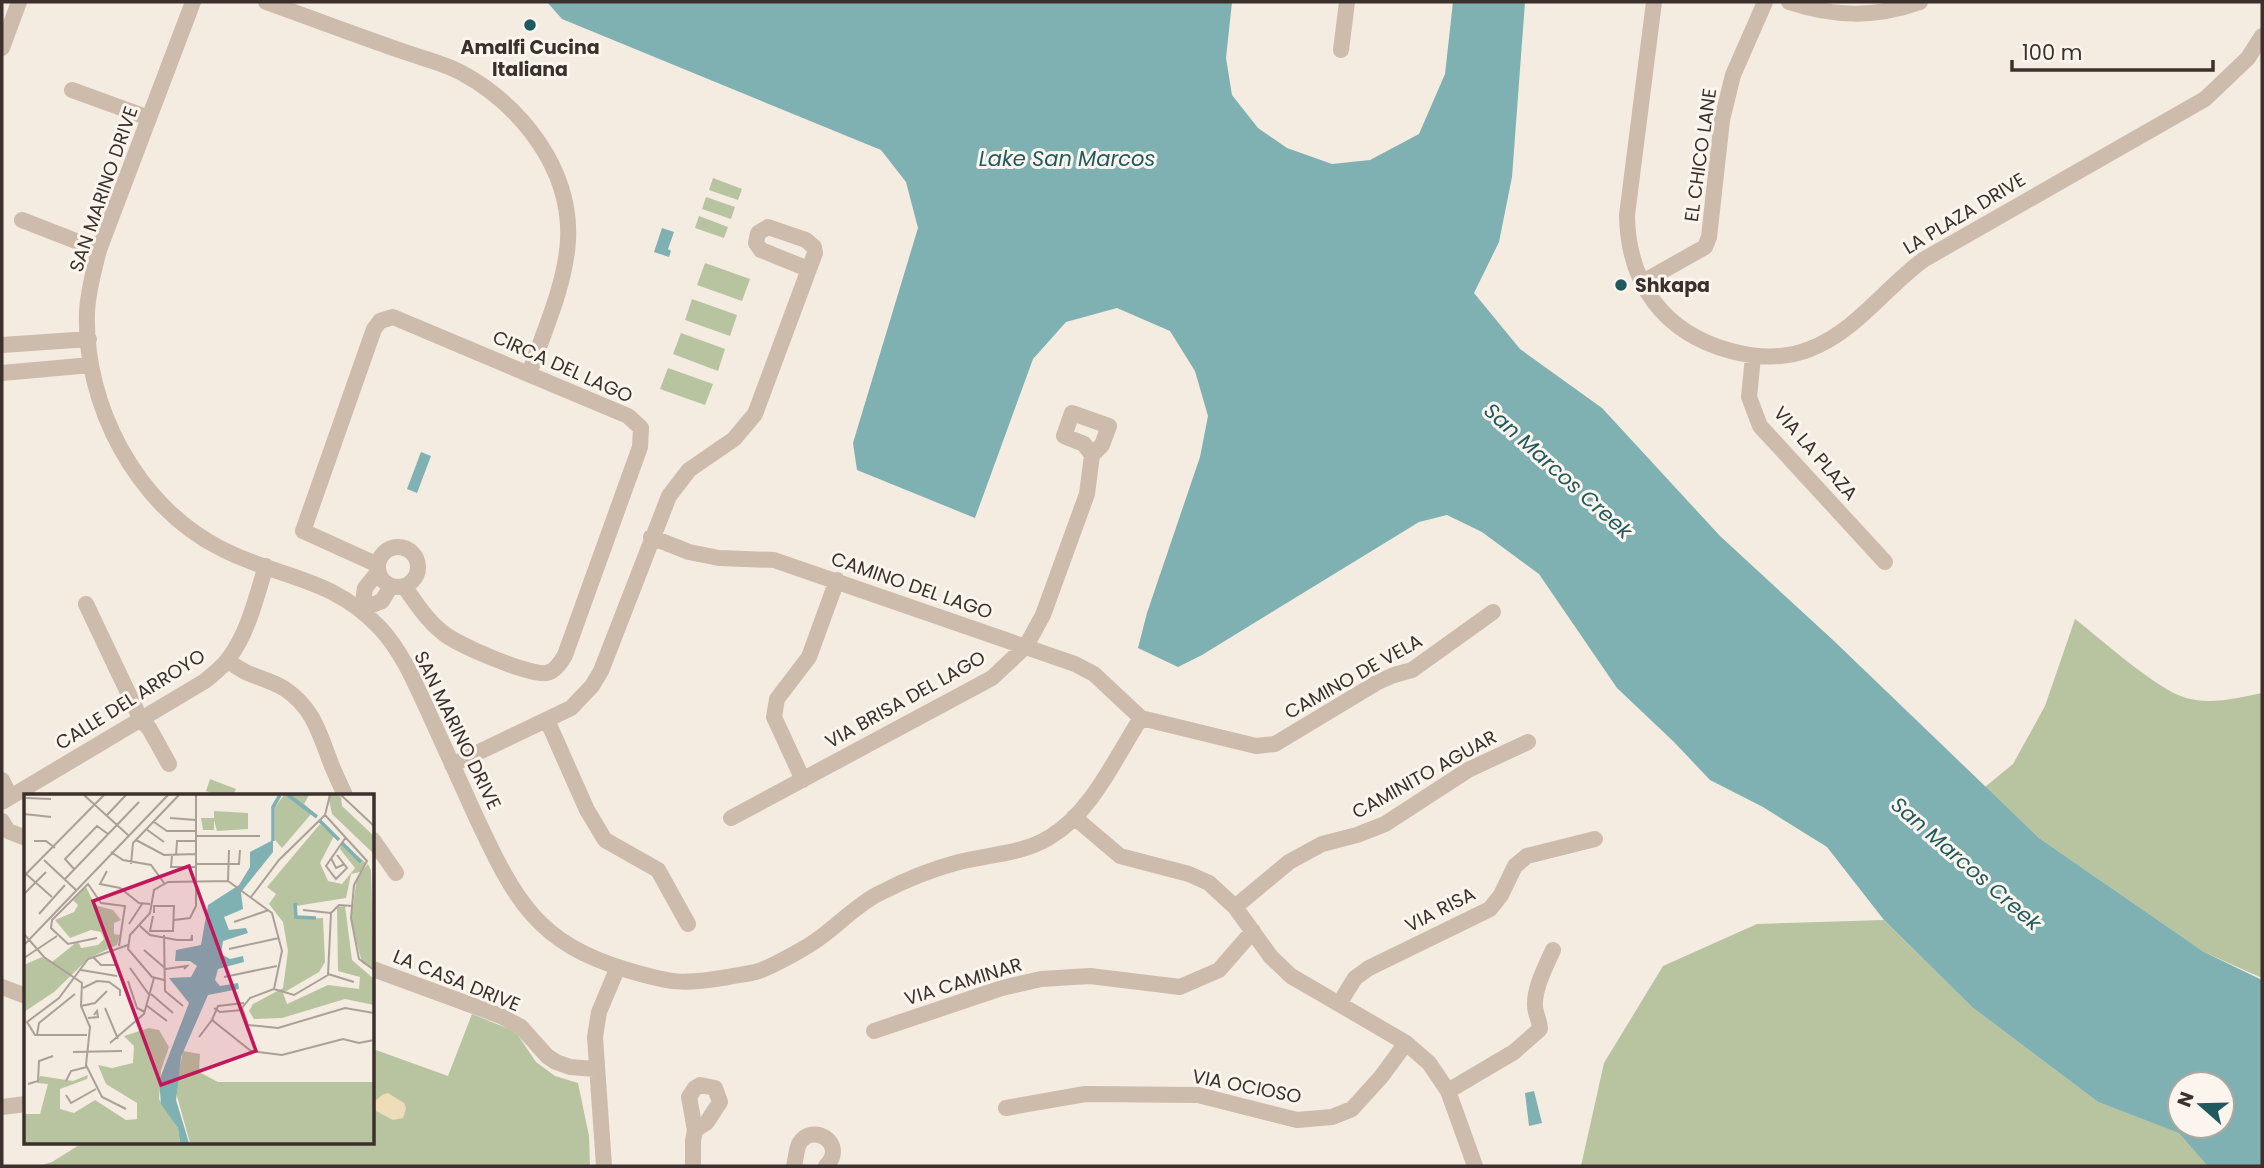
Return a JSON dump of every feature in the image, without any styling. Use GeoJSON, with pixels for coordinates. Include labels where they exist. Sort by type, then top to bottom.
{"type":"FeatureCollection","features":[{"type":"Feature","properties":{"kind":"street"},"geometry":{"type":"LineString","coordinates":[[2,48],[19,2]]}},
{"type":"Feature","properties":{"kind":"street","name":"SAN MARINO DRIVE"},"geometry":{"type":"LineString","coordinates":[[193,2],[99,250],[87,311],[94,385],[120,449],[149,489],[172,513],[204,539],[238,556],[332,590],[362,609],[386,634],[411,675],[498,864],[519,901],[541,925],[589,957],[673,982],[691,983],[759,971],[818,939],[878,894],[958,862],[1028,848],[1053,836],[1074,817],[1091,796],[1141,718]]}},
{"type":"Feature","properties":{"kind":"street"},"geometry":{"type":"LineString","coordinates":[[266,2],[461,73],[504,102],[533,134],[548,156],[563,194],[568,240],[561,280],[529,374]]}},
{"type":"Feature","properties":{"kind":"street"},"geometry":{"type":"LineString","coordinates":[[1341,50],[1347,2]]}},
{"type":"Feature","properties":{"kind":"street","name":"LA PLAZA DRIVE"},"geometry":{"type":"LineString","coordinates":[[1654,2],[1627,215],[1627,236],[1641,283],[1655,304],[1676,326],[1707,345],[1753,357],[1790,355],[1811,349],[1850,327],[1899,277],[1923,260],[2205,99],[2248,58],[2262,36]]}},
{"type":"Feature","properties":{"kind":"street","name":"EL CHICO LANE"},"geometry":{"type":"LineString","coordinates":[[1641,283],[1705,247],[1709,237],[1722,120],[1733,75],[1765,2]]}},
{"type":"Feature","properties":{"kind":"street"},"geometry":{"type":"LineString","coordinates":[[1789,2],[1818,11],[1836,13],[1893,11],[1920,2]]}},
{"type":"Feature","properties":{"kind":"street"},"geometry":{"type":"LineString","coordinates":[[72,90],[149,118]]}},
{"type":"Feature","properties":{"kind":"street"},"geometry":{"type":"LineString","coordinates":[[22,220],[99,250]]}},
{"type":"Feature","properties":{"kind":"street"},"geometry":{"type":"LineString","coordinates":[[452,765],[571,708],[592,686],[601,671],[668,496],[689,470],[734,439],[755,414],[808,269]]}},
{"type":"Feature","properties":{"kind":"street","name":"CIRCA DEL LAGO"},"geometry":{"type":"LineString","coordinates":[[393,317],[529,374],[628,416],[641,428],[640,447],[565,655],[548,673],[534,673],[454,642],[439,631],[398,586],[385,583],[378,568],[303,531],[374,329],[380,321],[393,317]]}},
{"type":"Feature","properties":{"kind":"street"},"geometry":{"type":"LineString","coordinates":[[2,345],[89,339]]}},
{"type":"Feature","properties":{"kind":"street","name":"VIA LA PLAZA"},"geometry":{"type":"LineString","coordinates":[[1753,357],[1749,397],[1760,426],[1885,562]]}},
{"type":"Feature","properties":{"kind":"street"},"geometry":{"type":"LineString","coordinates":[[2,373],[91,365]]}},
{"type":"Feature","properties":{"kind":"street","name":"VIA BRISA DEL LAGO"},"geometry":{"type":"LineString","coordinates":[[731,818],[992,678],[1026,646],[1043,615],[1087,494],[1092,455]]}},
{"type":"Feature","properties":{"kind":"street","name":"CAMINO DEL LAGO"},"geometry":{"type":"LineString","coordinates":[[651,537],[689,552],[719,558],[774,560],[1075,664],[1094,674],[1141,718]]}},
{"type":"Feature","properties":{"kind":"street"},"geometry":{"type":"LineString","coordinates":[[396,547],[408,550],[417,560],[417,573],[410,583],[398,586],[382,601],[362,609],[365,588],[378,568],[380,558],[389,549],[396,547]]}},
{"type":"Feature","properties":{"kind":"street","name":"CALLE DEL ARROYO"},"geometry":{"type":"LineString","coordinates":[[6,799],[205,681],[228,660],[247,624],[266,566]]}},
{"type":"Feature","properties":{"kind":"street"},"geometry":{"type":"LineString","coordinates":[[803,780],[774,717],[777,699],[809,657],[837,580]]}},
{"type":"Feature","properties":{"kind":"street"},"geometry":{"type":"LineString","coordinates":[[86,604],[141,720],[149,728],[169,764]]}},
{"type":"Feature","properties":{"kind":"street","name":"CAMINO DE VELA"},"geometry":{"type":"LineString","coordinates":[[1141,718],[1256,746],[1275,744],[1378,682],[1394,674],[1412,670],[1493,612]]}},
{"type":"Feature","properties":{"kind":"street"},"geometry":{"type":"LineString","coordinates":[[228,660],[243,672],[285,689],[307,709],[319,727],[330,762],[345,794]]}},
{"type":"Feature","properties":{"kind":"street"},"geometry":{"type":"LineString","coordinates":[[547,720],[587,810],[606,840],[658,870],[688,924]]}},
{"type":"Feature","properties":{"kind":"street","name":"CAMINITO AGUAR"},"geometry":{"type":"LineString","coordinates":[[1235,907],[1289,862],[1322,844],[1385,824],[1468,770],[1528,742]]}},
{"type":"Feature","properties":{"kind":"street"},"geometry":{"type":"LineString","coordinates":[[2,780],[6,799]]}},
{"type":"Feature","properties":{"kind":"street"},"geometry":{"type":"LineString","coordinates":[[1074,817],[1120,856],[1189,874],[1209,883],[1235,907],[1272,957],[1292,976],[1406,1043],[1429,1062],[1448,1091],[1475,1166]]}},
{"type":"Feature","properties":{"kind":"street"},"geometry":{"type":"LineString","coordinates":[[2,821],[8,831],[24,837]]}},
{"type":"Feature","properties":{"kind":"street","name":"VIA RISA"},"geometry":{"type":"LineString","coordinates":[[1339,1004],[1355,978],[1369,968],[1490,909],[1501,895],[1514,866],[1527,856],[1595,839]]}},
{"type":"Feature","properties":{"kind":"street"},"geometry":{"type":"LineString","coordinates":[[374,840],[396,873]]}},
{"type":"Feature","properties":{"kind":"street","name":"VIA CAMINAR"},"geometry":{"type":"LineString","coordinates":[[874,1031],[1002,988],[1041,979],[1090,976],[1180,987],[1219,970],[1253,932]]}},
{"type":"Feature","properties":{"kind":"street"},"geometry":{"type":"LineString","coordinates":[[1448,1091],[1514,1052],[1540,1029],[1535,996],[1553,950]]}},
{"type":"Feature","properties":{"kind":"street"},"geometry":{"type":"LineString","coordinates":[[604,1166],[595,1069],[595,1037],[600,1012],[618,967]]}},
{"type":"Feature","properties":{"kind":"street","name":"LA CASA DRIVE"},"geometry":{"type":"LineString","coordinates":[[374,969],[501,1016],[521,1027],[547,1056],[556,1062],[570,1067],[595,1069]]}},
{"type":"Feature","properties":{"kind":"street"},"geometry":{"type":"LineString","coordinates":[[2,986],[24,995]]}},
{"type":"Feature","properties":{"kind":"street","name":"VIA OCIOSO"},"geometry":{"type":"LineString","coordinates":[[1006,1108],[1086,1094],[1198,1095],[1297,1120],[1332,1117],[1352,1109],[1381,1077],[1406,1043]]}},
{"type":"Feature","properties":{"kind":"street"},"geometry":{"type":"LineString","coordinates":[[2,1107],[24,1104]]}},
{"type":"Feature","properties":{"kind":"street"},"geometry":{"type":"LineString","coordinates":[[693,1166],[692,1141],[695,1130]]}},
{"type":"Feature","properties":{"kind":"street"},"geometry":{"type":"LineString","coordinates":[[794,1166],[799,1143],[803,1138],[815,1134],[826,1138],[832,1147],[832,1158],[826,1166]]}},
{"type":"Feature","properties":{"kind":"green space"},"geometry":{"type":"Polygon","coordinates":[[[713,178],[742,189],[738,200],[709,190],[713,178]]]}},
{"type":"Feature","properties":{"kind":"green space"},"geometry":{"type":"Polygon","coordinates":[[[706,197],[735,207],[731,219],[702,209],[706,197]]]}},
{"type":"Feature","properties":{"kind":"green space"},"geometry":{"type":"Polygon","coordinates":[[[699,216],[728,227],[724,238],[695,228],[699,216]]]}},
{"type":"Feature","properties":{"kind":"green space"},"geometry":{"type":"Polygon","coordinates":[[[705,263],[750,279],[742,301],[697,285],[705,263]]]}},
{"type":"Feature","properties":{"kind":"green space"},"geometry":{"type":"Polygon","coordinates":[[[692,299],[737,315],[730,336],[685,320],[692,299]]]}},
{"type":"Feature","properties":{"kind":"green space"},"geometry":{"type":"Polygon","coordinates":[[[681,333],[725,349],[718,371],[673,354],[681,333]]]}},
{"type":"Feature","properties":{"kind":"green space"},"geometry":{"type":"Polygon","coordinates":[[[668,368],[713,384],[705,405],[660,389],[668,368]]]}},
{"type":"Feature","properties":{"kind":"green space"},"geometry":{"type":"Polygon","coordinates":[[[2075,619],[2145,675],[2186,698],[2215,701],[2262,693],[2262,978],[2204,952],[2039,838],[1985,787],[2013,764],[2045,706],[2075,619]]]}},
{"type":"Feature","properties":{"kind":"green space"},"geometry":{"type":"Polygon","coordinates":[[[210,779],[236,789],[234,794],[206,791],[210,779]]]}},
{"type":"Feature","properties":{"kind":"green space"},"geometry":{"type":"Polygon","coordinates":[[[1884,920],[1972,1007],[2098,1102],[2166,1128],[2166,1140],[2187,1140],[2211,1166],[1581,1166],[1604,1063],[1663,966],[1757,924],[1884,920]]]}},
{"type":"Feature","properties":{"kind":"green space"},"geometry":{"type":"Polygon","coordinates":[[[472,1014],[517,1034],[536,1062],[555,1076],[578,1083],[589,1136],[590,1166],[39,1166],[52,1162],[81,1144],[374,1144],[374,1049],[448,1076],[472,1014]]]}},
{"type":"Feature","properties":{"kind":"sand"},"geometry":{"type":"Polygon","coordinates":[[[388,1093],[404,1103],[406,1108],[403,1118],[393,1120],[374,1110],[374,1102],[388,1093]]]}},
{"type":"Feature","properties":{"kind":"water","name":"Lake San Marcos"},"geometry":{"type":"Polygon","coordinates":[[[547,2],[1232,2],[1226,58],[1232,95],[1258,128],[1287,148],[1332,164],[1370,160],[1419,134],[1445,74],[1453,2],[1525,2],[1512,177],[1499,242],[1474,293],[1520,349],[1602,408],[1720,536],[1834,641],[2039,838],[2204,952],[2262,980],[2262,1166],[2207,1165],[2185,1140],[2236,1140],[2236,1070],[2166,1070],[2166,1128],[2098,1102],[1972,1007],[1884,920],[1827,847],[1763,807],[1710,780],[1617,688],[1539,574],[1482,532],[1447,515],[1419,522],[1178,667],[1138,648],[1147,613],[1200,457],[1208,416],[1195,371],[1170,331],[1117,308],[1066,322],[1033,359],[975,518],[857,470],[853,443],[918,228],[906,182],[881,150],[562,19],[547,2]]]}},
{"type":"Feature","properties":{"kind":"water"},"geometry":{"type":"Polygon","coordinates":[[[662,228],[674,232],[668,249],[671,251],[669,257],[654,252],[662,228]]]}},
{"type":"Feature","properties":{"kind":"water"},"geometry":{"type":"Polygon","coordinates":[[[421,452],[431,456],[417,493],[407,489],[421,452]]]}},
{"type":"Feature","properties":{"kind":"water"},"geometry":{"type":"Polygon","coordinates":[[[1534,1091],[1542,1123],[1529,1126],[1525,1093],[1534,1091]]]}},
{"type":"Feature","properties":{"kind":"place","name":"Amalfi Cucina Italiana"},"geometry":{"type":"Point","coordinates":[530,25]}},
{"type":"Feature","properties":{"kind":"place","name":"Shkapa"},"geometry":{"type":"Point","coordinates":[1621,285]}},
{"type":"Feature","properties":{"kind":"water label","name":"San Marcos Creek"},"geometry":{"type":"Point","coordinates":[1558,471]}},
{"type":"Feature","properties":{"kind":"water label","name":"San Marcos Creek"},"geometry":{"type":"Point","coordinates":[1966,864]}}]}
